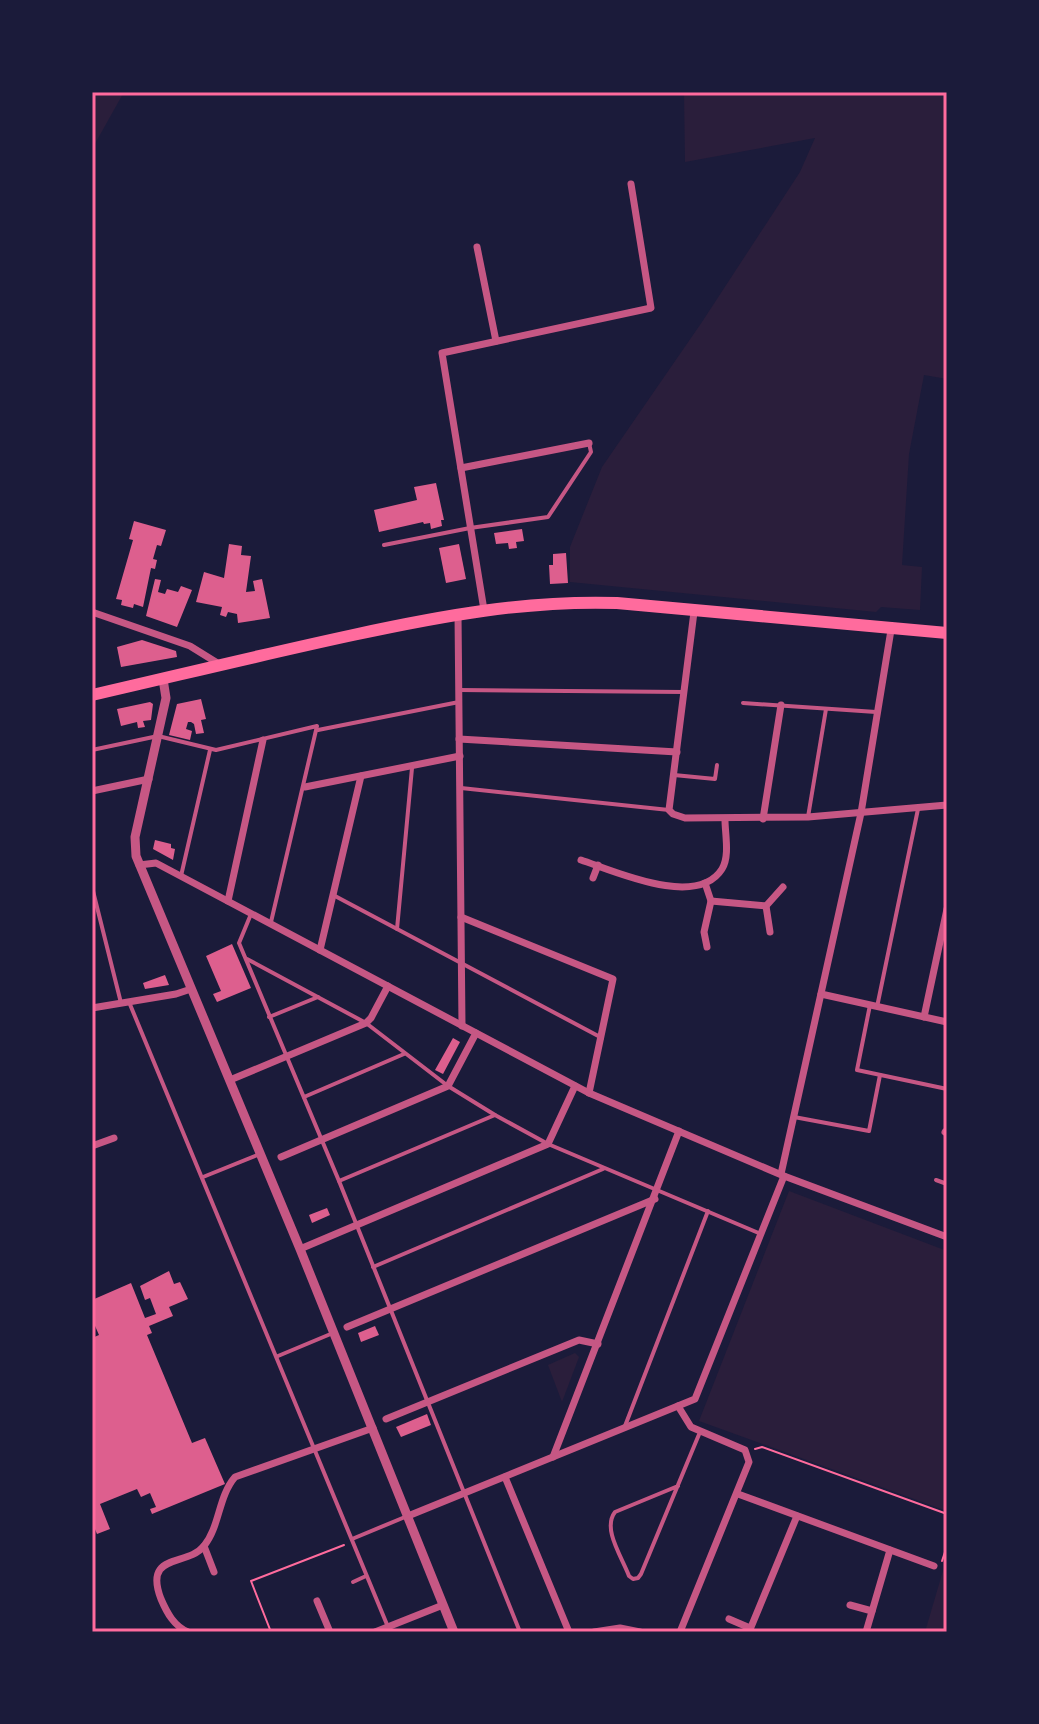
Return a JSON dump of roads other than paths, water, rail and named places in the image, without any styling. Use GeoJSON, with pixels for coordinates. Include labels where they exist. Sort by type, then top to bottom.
{"type":"FeatureCollection","features":[{"type":"Feature","properties":{"kind":"main road"},"geometry":{"type":"LineString","coordinates":[[92,695],[458,614],[575,602],[617,603],[947,633]]}},
{"type":"Feature","properties":{"kind":"street"},"geometry":{"type":"LineString","coordinates":[[484,610],[442,353],[651,308],[631,184]]}},
{"type":"Feature","properties":{"kind":"street"},"geometry":{"type":"LineString","coordinates":[[477,247],[496,341]]}},
{"type":"Feature","properties":{"kind":"street"},"geometry":{"type":"LineString","coordinates":[[461,468],[589,443]]}},
{"type":"Feature","properties":{"kind":"street"},"geometry":{"type":"LineString","coordinates":[[92,612],[190,646],[220,665]]}},
{"type":"Feature","properties":{"kind":"street"},"geometry":{"type":"LineString","coordinates":[[694,612],[669,810],[679,817],[725,820],[808,817],[947,805]]}},
{"type":"Feature","properties":{"kind":"street"},"geometry":{"type":"LineString","coordinates":[[458,614],[462,1026]]}},
{"type":"Feature","properties":{"kind":"street"},"geometry":{"type":"LineString","coordinates":[[408,1516],[695,1399],[782,1175],[861,813],[891,630]]}},
{"type":"Feature","properties":{"kind":"street"},"geometry":{"type":"LineString","coordinates":[[163,679],[166,698],[134,843],[139,865],[261,1154],[454,1632]]}},
{"type":"Feature","properties":{"kind":"street"},"geometry":{"type":"LineString","coordinates":[[763,819],[781,705]]}},
{"type":"Feature","properties":{"kind":"street"},"geometry":{"type":"LineString","coordinates":[[459,739],[677,752]]}},
{"type":"Feature","properties":{"kind":"street"},"geometry":{"type":"LineString","coordinates":[[228,901],[263,740]]}},
{"type":"Feature","properties":{"kind":"street"},"geometry":{"type":"LineString","coordinates":[[305,787],[460,756]]}},
{"type":"Feature","properties":{"kind":"street"},"geometry":{"type":"LineString","coordinates":[[320,950],[361,776]]}},
{"type":"Feature","properties":{"kind":"street"},"geometry":{"type":"LineString","coordinates":[[92,791],[149,779]]}},
{"type":"Feature","properties":{"kind":"street"},"geometry":{"type":"LineString","coordinates":[[581,860],[669,887],[705,883],[721,870],[725,861],[725,820]]}},
{"type":"Feature","properties":{"kind":"street"},"geometry":{"type":"LineString","coordinates":[[139,865],[152,862],[181,876],[589,1093],[782,1175],[947,1237]]}},
{"type":"Feature","properties":{"kind":"street"},"geometry":{"type":"LineString","coordinates":[[593,878],[598,865]]}},
{"type":"Feature","properties":{"kind":"street"},"geometry":{"type":"LineString","coordinates":[[705,883],[711,901],[704,932],[707,947]]}},
{"type":"Feature","properties":{"kind":"street"},"geometry":{"type":"LineString","coordinates":[[766,906],[783,887]]}},
{"type":"Feature","properties":{"kind":"street"},"geometry":{"type":"LineString","coordinates":[[711,901],[766,906]]}},
{"type":"Feature","properties":{"kind":"street"},"geometry":{"type":"LineString","coordinates":[[766,906],[770,932]]}},
{"type":"Feature","properties":{"kind":"street"},"geometry":{"type":"LineString","coordinates":[[924,1017],[947,909]]}},
{"type":"Feature","properties":{"kind":"street"},"geometry":{"type":"LineString","coordinates":[[461,917],[613,979],[589,1093]]}},
{"type":"Feature","properties":{"kind":"street"},"geometry":{"type":"LineString","coordinates":[[230,1080],[366,1023],[388,986]]}},
{"type":"Feature","properties":{"kind":"street"},"geometry":{"type":"LineString","coordinates":[[92,1008],[191,989]]}},
{"type":"Feature","properties":{"kind":"street"},"geometry":{"type":"LineString","coordinates":[[821,994],[947,1022]]}},
{"type":"Feature","properties":{"kind":"street"},"geometry":{"type":"LineString","coordinates":[[281,1157],[448,1086],[476,1033]]}},
{"type":"Feature","properties":{"kind":"street"},"geometry":{"type":"LineString","coordinates":[[300,1249],[548,1144],[575,1086]]}},
{"type":"Feature","properties":{"kind":"street"},"geometry":{"type":"LineString","coordinates":[[553,1457],[679,1131]]}},
{"type":"Feature","properties":{"kind":"street"},"geometry":{"type":"LineString","coordinates":[[92,1146],[114,1138]]}},
{"type":"Feature","properties":{"kind":"street"},"geometry":{"type":"LineString","coordinates":[[347,1327],[655,1199]]}},
{"type":"Feature","properties":{"kind":"street"},"geometry":{"type":"LineString","coordinates":[[386,1419],[579,1340],[598,1344]]}},
{"type":"Feature","properties":{"kind":"street"},"geometry":{"type":"LineString","coordinates":[[678,1406],[685,1421],[700,1432],[747,1453],[749,1462],[680,1632]]}},
{"type":"Feature","properties":{"kind":"street"},"geometry":{"type":"LineString","coordinates":[[185,1632],[175,1625],[165,1608],[157,1582],[159,1573],[169,1561],[204,1546],[227,1487],[235,1477],[373,1428]]}},
{"type":"Feature","properties":{"kind":"street"},"geometry":{"type":"LineString","coordinates":[[505,1477],[569,1632]]}},
{"type":"Feature","properties":{"kind":"street"},"geometry":{"type":"LineString","coordinates":[[738,1494],[934,1566]]}},
{"type":"Feature","properties":{"kind":"street"},"geometry":{"type":"LineString","coordinates":[[729,1619],[750,1630],[797,1516]]}},
{"type":"Feature","properties":{"kind":"street"},"geometry":{"type":"LineString","coordinates":[[204,1546],[214,1572]]}},
{"type":"Feature","properties":{"kind":"street"},"geometry":{"type":"LineString","coordinates":[[866,1632],[890,1550]]}},
{"type":"Feature","properties":{"kind":"street"},"geometry":{"type":"LineString","coordinates":[[317,1601],[330,1632]]}},
{"type":"Feature","properties":{"kind":"street"},"geometry":{"type":"LineString","coordinates":[[375,1632],[389,1630],[443,1605]]}},
{"type":"Feature","properties":{"kind":"street"},"geometry":{"type":"LineString","coordinates":[[850,1605],[872,1611]]}},
{"type":"Feature","properties":{"kind":"street"},"geometry":{"type":"LineString","coordinates":[[594,1632],[620,1628],[640,1632]]}},
{"type":"Feature","properties":{"kind":"lane"},"geometry":{"type":"LineString","coordinates":[[384,545],[548,517],[591,452],[589,443]]}},
{"type":"Feature","properties":{"kind":"lane"},"geometry":{"type":"LineString","coordinates":[[459,690],[684,692]]}},
{"type":"Feature","properties":{"kind":"lane"},"geometry":{"type":"LineString","coordinates":[[92,750],[158,736],[210,750],[459,702]]}},
{"type":"Feature","properties":{"kind":"lane"},"geometry":{"type":"LineString","coordinates":[[743,703],[879,712]]}},
{"type":"Feature","properties":{"kind":"lane"},"geometry":{"type":"LineString","coordinates":[[808,817],[826,709]]}},
{"type":"Feature","properties":{"kind":"lane"},"geometry":{"type":"LineString","coordinates":[[270,924],[318,728]]}},
{"type":"Feature","properties":{"kind":"lane"},"geometry":{"type":"LineString","coordinates":[[181,876],[210,750]]}},
{"type":"Feature","properties":{"kind":"lane"},"geometry":{"type":"LineString","coordinates":[[397,929],[412,765]]}},
{"type":"Feature","properties":{"kind":"lane"},"geometry":{"type":"LineString","coordinates":[[674,775],[715,779],[717,765]]}},
{"type":"Feature","properties":{"kind":"lane"},"geometry":{"type":"LineString","coordinates":[[460,788],[669,810]]}},
{"type":"Feature","properties":{"kind":"lane"},"geometry":{"type":"LineString","coordinates":[[918,808],[857,1070],[947,1089]]}},
{"type":"Feature","properties":{"kind":"lane"},"geometry":{"type":"LineString","coordinates":[[92,887],[125,1003],[203,1177],[389,1630]]}},
{"type":"Feature","properties":{"kind":"lane"},"geometry":{"type":"LineString","coordinates":[[333,895],[602,1038]]}},
{"type":"Feature","properties":{"kind":"lane"},"geometry":{"type":"LineString","coordinates":[[251,914],[239,939],[246,959],[339,1181],[520,1632]]}},
{"type":"Feature","properties":{"kind":"lane"},"geometry":{"type":"LineString","coordinates":[[246,959],[366,1023],[448,1086],[548,1144],[761,1234]]}},
{"type":"Feature","properties":{"kind":"lane"},"geometry":{"type":"LineString","coordinates":[[269,1017],[318,997]]}},
{"type":"Feature","properties":{"kind":"lane"},"geometry":{"type":"LineString","coordinates":[[304,1097],[404,1054]]}},
{"type":"Feature","properties":{"kind":"lane"},"geometry":{"type":"LineString","coordinates":[[794,1117],[869,1131],[880,1075]]}},
{"type":"Feature","properties":{"kind":"lane"},"geometry":{"type":"LineString","coordinates":[[339,1181],[495,1115]]}},
{"type":"Feature","properties":{"kind":"lane"},"geometry":{"type":"LineString","coordinates":[[203,1177],[261,1154]]}},
{"type":"Feature","properties":{"kind":"lane"},"geometry":{"type":"LineString","coordinates":[[373,1267],[604,1168]]}},
{"type":"Feature","properties":{"kind":"lane"},"geometry":{"type":"LineString","coordinates":[[936,1180],[947,1184]]}},
{"type":"Feature","properties":{"kind":"lane"},"geometry":{"type":"LineString","coordinates":[[624,1428],[708,1211]]}},
{"type":"Feature","properties":{"kind":"lane"},"geometry":{"type":"LineString","coordinates":[[278,1356],[333,1333]]}},
{"type":"Feature","properties":{"kind":"lane"},"geometry":{"type":"LineString","coordinates":[[678,1486],[615,1512],[610,1519],[609,1528],[633,1579],[641,1574],[678,1486],[700,1432]]}},
{"type":"Feature","properties":{"kind":"lane"},"geometry":{"type":"LineString","coordinates":[[352,1540],[408,1516]]}},
{"type":"Feature","properties":{"kind":"lane"},"geometry":{"type":"LineString","coordinates":[[353,1582],[367,1576]]}}]}
